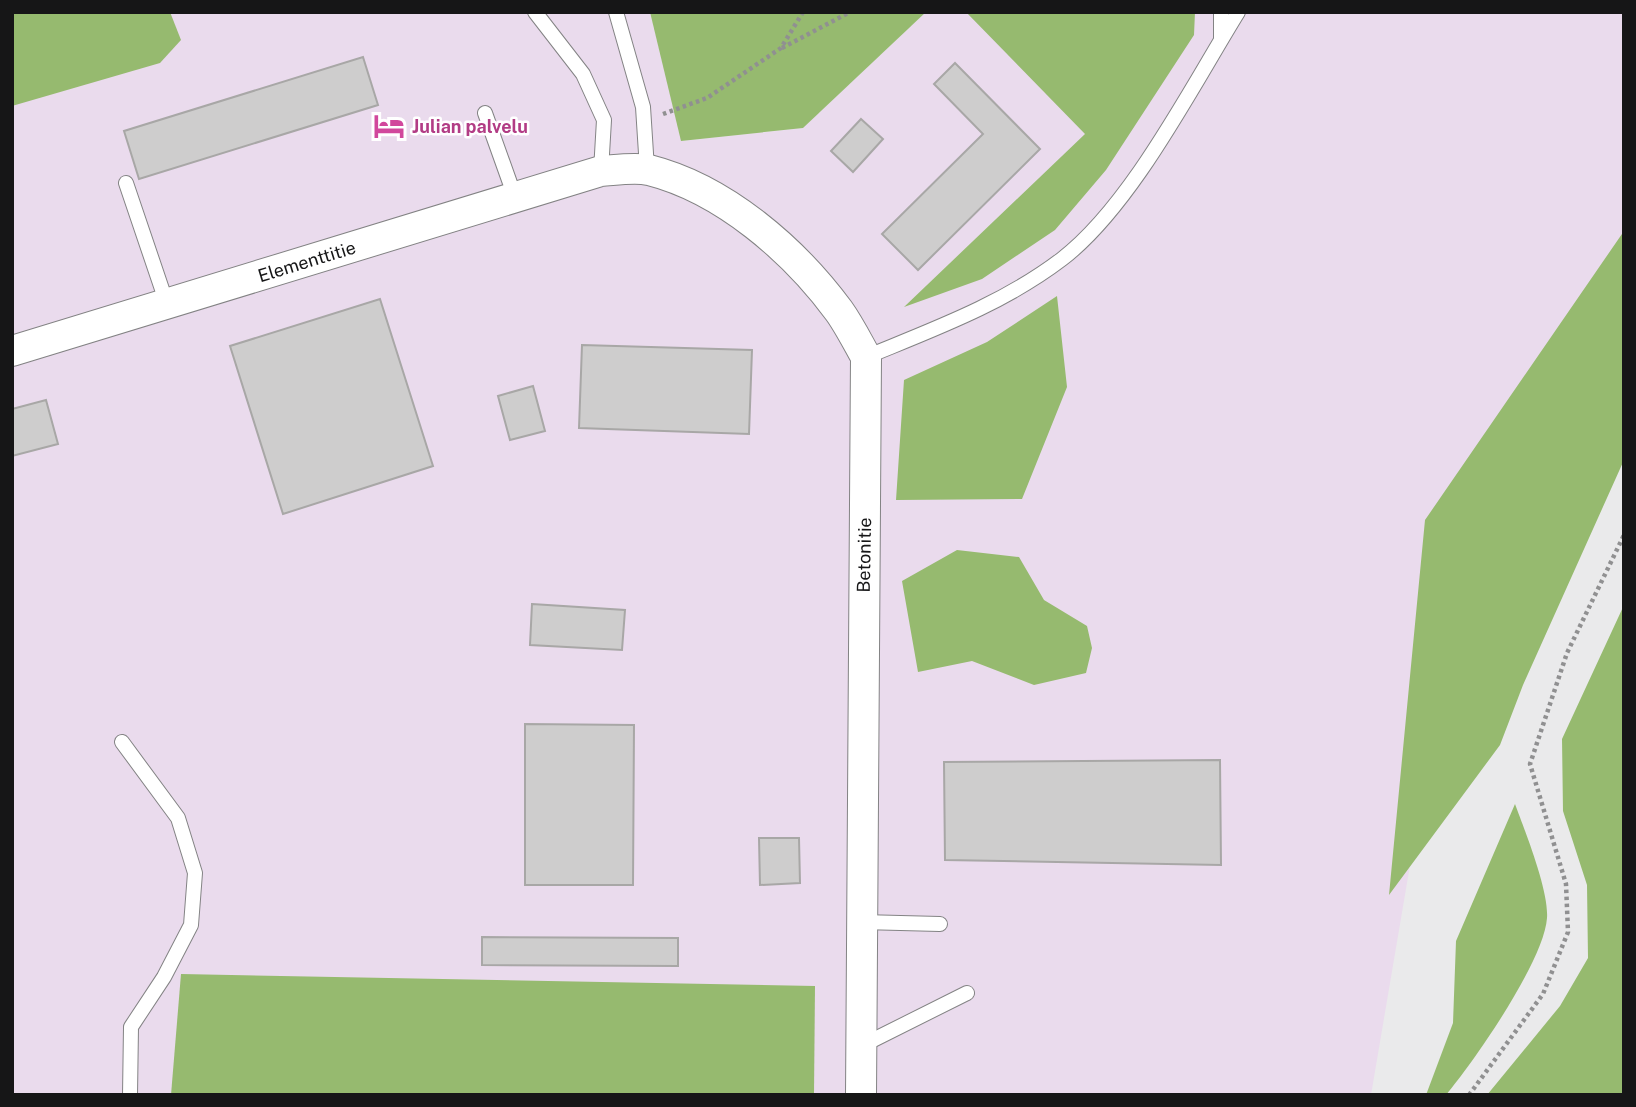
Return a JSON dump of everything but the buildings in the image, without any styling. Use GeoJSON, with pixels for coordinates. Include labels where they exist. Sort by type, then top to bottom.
{"type":"FeatureCollection","features":[{"type":"Feature","properties":{"kind":"street"},"geometry":{"type":"LineString","coordinates":[[601,171],[647,169],[722,201],[788,254],[839,311],[866,356]]}},
{"type":"Feature","properties":{"kind":"street","name":"Elementtitie"},"geometry":{"type":"LineString","coordinates":[[12,351],[601,171]]}},
{"type":"Feature","properties":{"kind":"street","name":"Betonitie"},"geometry":{"type":"LineString","coordinates":[[861,1095],[866,356]]}},
{"type":"Feature","properties":{"kind":"lane"},"geometry":{"type":"LineString","coordinates":[[535,12],[583,74],[604,120],[601,171]]}},
{"type":"Feature","properties":{"kind":"lane"},"geometry":{"type":"LineString","coordinates":[[616,12],[643,107],[647,169]]}},
{"type":"Feature","properties":{"kind":"lane"},"geometry":{"type":"LineString","coordinates":[[1221,40],[1222,12]]}},
{"type":"Feature","properties":{"kind":"lane"},"geometry":{"type":"LineString","coordinates":[[866,356],[978,312],[1062,259],[1105,219],[1151,153],[1238,12]]}},
{"type":"Feature","properties":{"kind":"lane"},"geometry":{"type":"LineString","coordinates":[[485,113],[514,197]]}},
{"type":"Feature","properties":{"kind":"lane"},"geometry":{"type":"LineString","coordinates":[[126,183],[167,303]]}},
{"type":"Feature","properties":{"kind":"lane"},"geometry":{"type":"LineString","coordinates":[[122,742],[178,818],[195,873],[191,925],[164,977],[131,1027],[130,1095]]}},
{"type":"Feature","properties":{"kind":"lane"},"geometry":{"type":"LineString","coordinates":[[861,922],[940,924]]}},
{"type":"Feature","properties":{"kind":"lane"},"geometry":{"type":"LineString","coordinates":[[861,1046],[967,993]]}},
{"type":"Feature","properties":{"kind":"path"},"geometry":{"type":"LineString","coordinates":[[781,48],[803,12]]}},
{"type":"Feature","properties":{"kind":"path"},"geometry":{"type":"LineString","coordinates":[[643,121],[707,97],[781,48],[850,12]]}},
{"type":"Feature","properties":{"kind":"path"},"geometry":{"type":"LineString","coordinates":[[1469,1095],[1543,994],[1568,932],[1566,884],[1531,764],[1567,653],[1624,535]]}},
{"type":"Feature","properties":{"kind":"shaded area"},"geometry":{"type":"Polygon","coordinates":[[[12,12],[650,12],[682,141],[803,128],[926,12],[1624,12],[1624,255],[1471,506],[1371,1095],[12,1095],[12,12]]]}},
{"type":"Feature","properties":{"kind":"green space"},"geometry":{"type":"Polygon","coordinates":[[[12,12],[170,12],[181,40],[160,63],[12,106],[12,12]]]}},
{"type":"Feature","properties":{"kind":"green space"},"geometry":{"type":"Polygon","coordinates":[[[650,12],[926,12],[803,128],[681,141],[650,12]]]}},
{"type":"Feature","properties":{"kind":"green space"},"geometry":{"type":"Polygon","coordinates":[[[966,12],[1195,12],[1194,35],[1106,170],[1055,230],[982,279],[904,307],[1085,134],[966,12]]]}},
{"type":"Feature","properties":{"kind":"green space"},"geometry":{"type":"Polygon","coordinates":[[[1624,231],[1624,460],[1523,685],[1500,745],[1389,895],[1425,520],[1624,231]]]}},
{"type":"Feature","properties":{"kind":"green space"},"geometry":{"type":"Polygon","coordinates":[[[1057,296],[1067,387],[1022,499],[896,500],[904,380],[987,342],[1057,296]]]}},
{"type":"Feature","properties":{"kind":"green space"},"geometry":{"type":"Polygon","coordinates":[[[957,550],[1019,557],[1044,600],[1087,626],[1092,648],[1086,673],[1034,685],[972,661],[918,672],[902,581],[957,550]]]}},
{"type":"Feature","properties":{"kind":"green space"},"geometry":{"type":"Polygon","coordinates":[[[1624,605],[1624,1095],[1487,1095],[1560,1006],[1588,958],[1587,885],[1563,811],[1562,739],[1624,605]]]}},
{"type":"Feature","properties":{"kind":"green space"},"geometry":{"type":"Polygon","coordinates":[[[1515,804],[1536,861],[1547,906],[1543,937],[1521,984],[1459,1079],[1446,1095],[1426,1095],[1453,1023],[1456,941],[1515,804]]]}},
{"type":"Feature","properties":{"kind":"green space"},"geometry":{"type":"Polygon","coordinates":[[[181,974],[815,986],[814,1095],[171,1095],[181,974]]]}},
{"type":"Feature","properties":{"kind":"place","name":"Julian palvelu"},"geometry":{"type":"Point","coordinates":[389,126]}}]}
